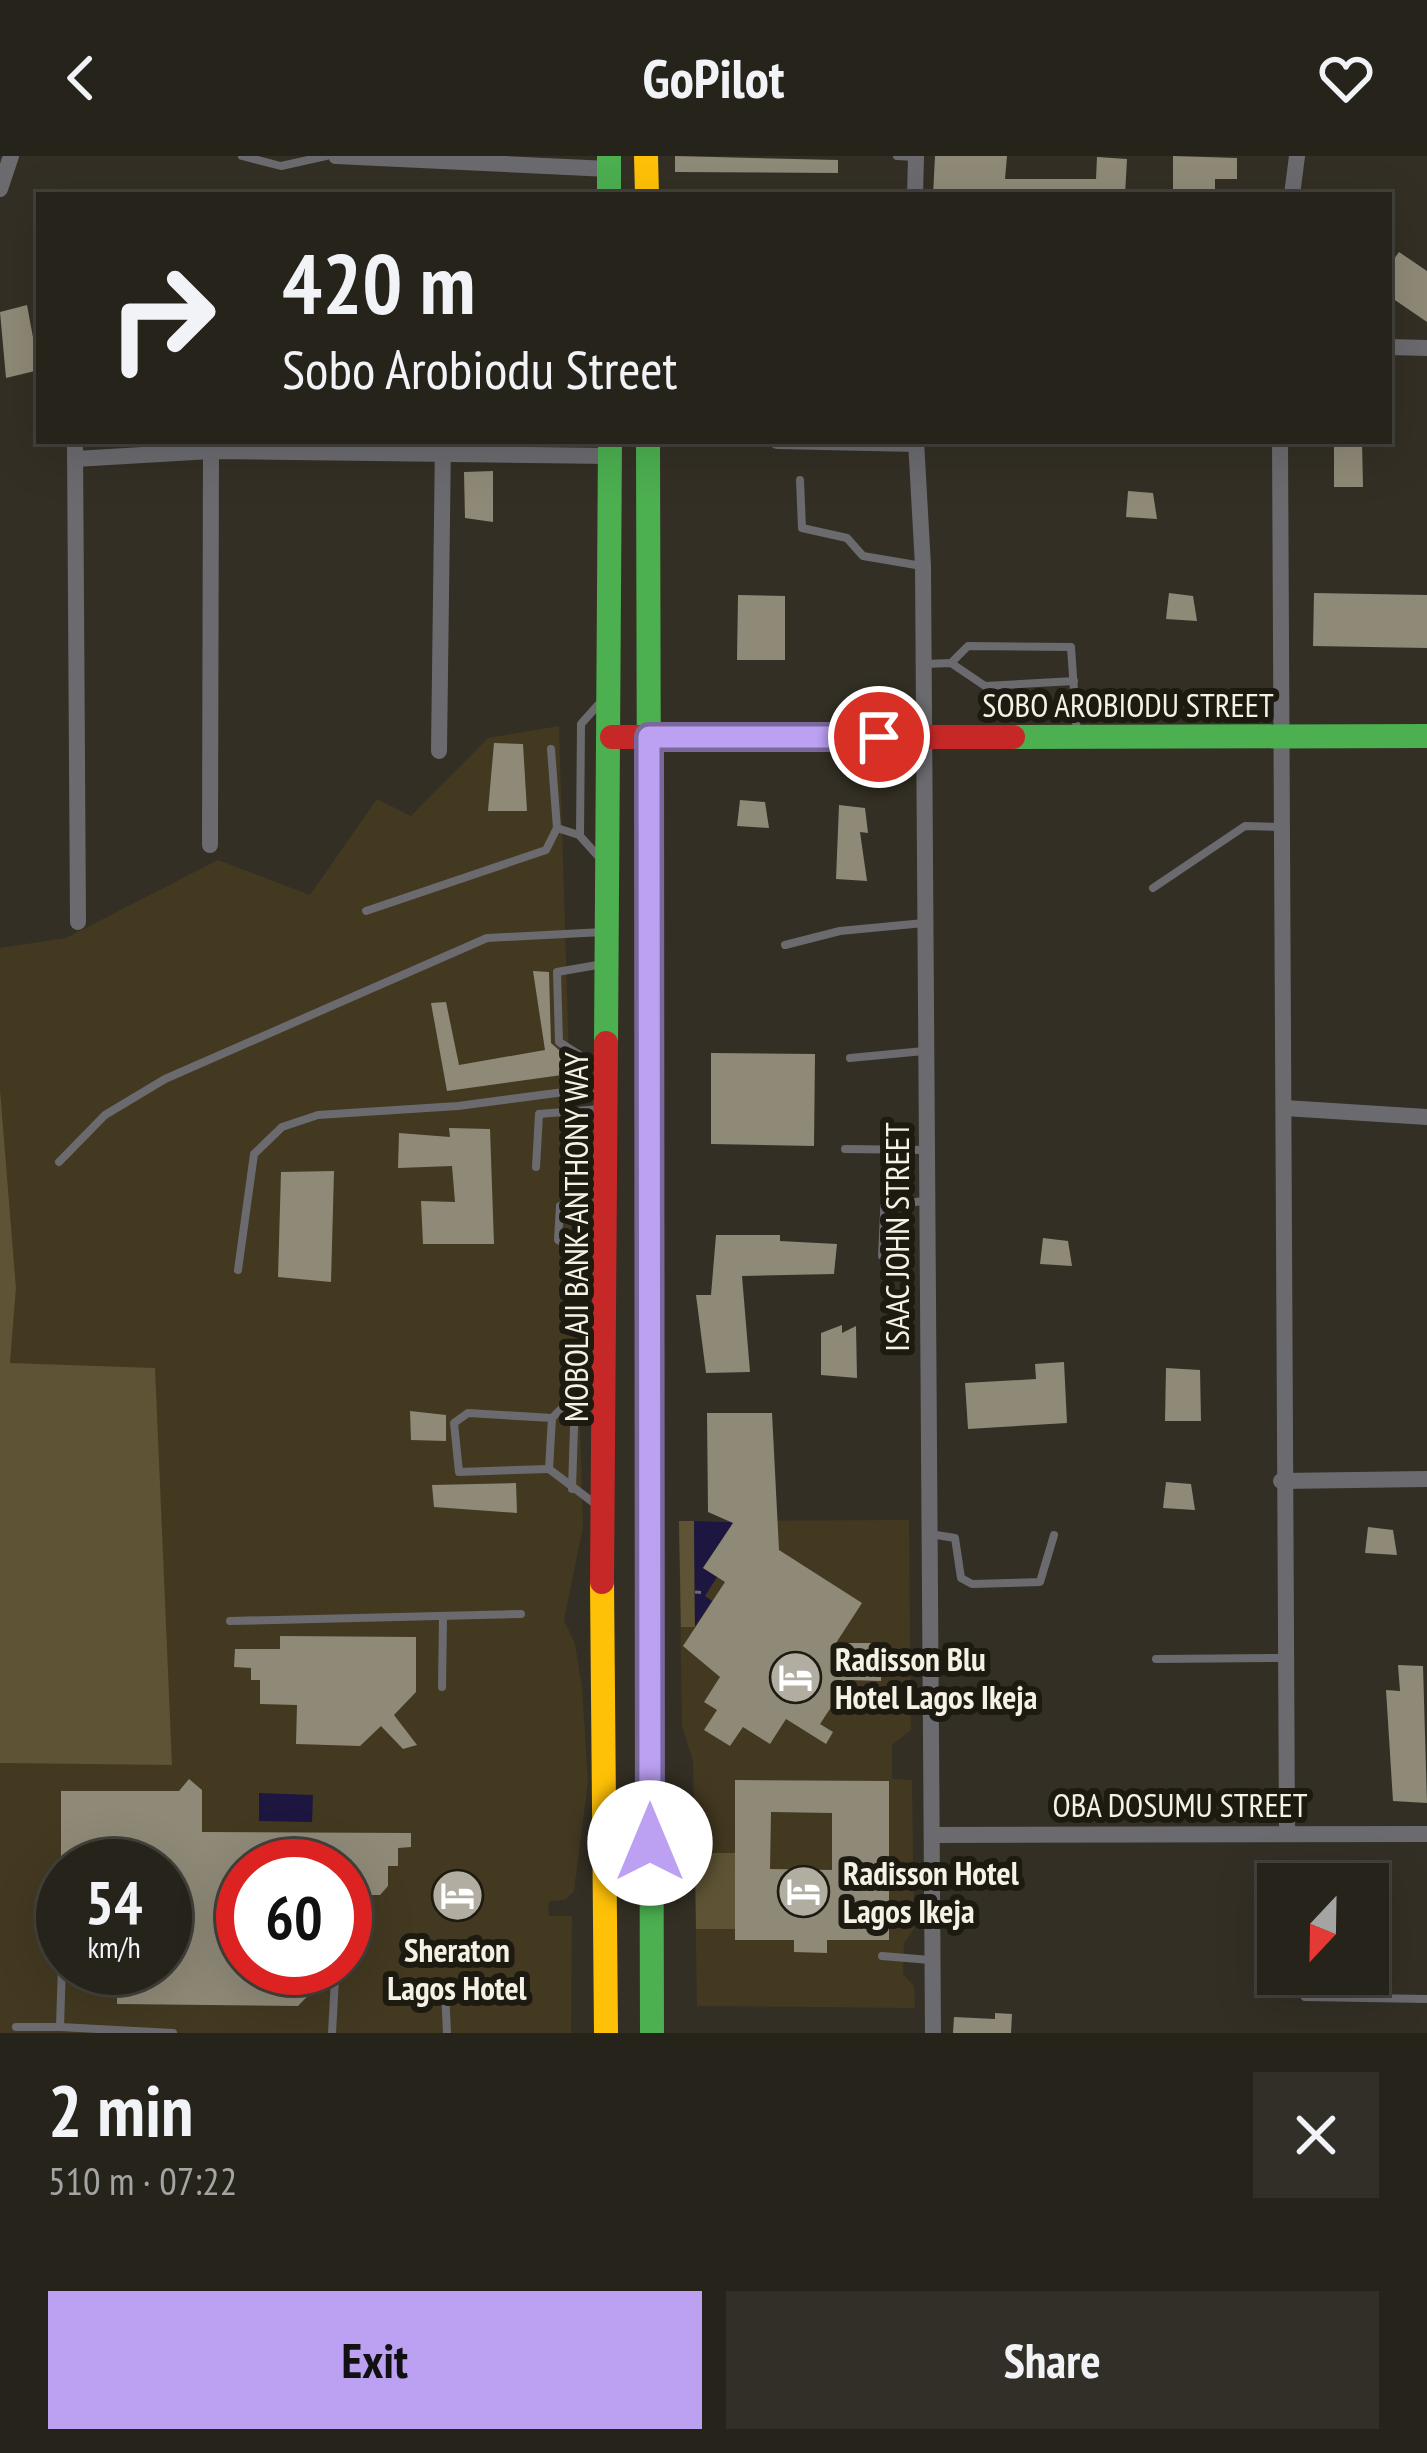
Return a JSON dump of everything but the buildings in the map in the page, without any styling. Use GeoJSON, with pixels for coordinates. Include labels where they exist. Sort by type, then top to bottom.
{"type":"FeatureCollection","features":[{"type":"Feature","properties":{"kind":"main road"},"geometry":{"type":"LineString","coordinates":[[646,156],[646,192]]}},
{"type":"Feature","properties":{"kind":"main road"},"geometry":{"type":"LineString","coordinates":[[648,444],[652,2033]]}},
{"type":"Feature","properties":{"kind":"main road","name":"MOBOLAJI BANK-ANTHONY WAY"},"geometry":{"type":"LineString","coordinates":[[606,2033],[601,1744],[608,1391],[610,449]]}},
{"type":"Feature","properties":{"kind":"main road","name":"SOBO AROBIODU STREET"},"geometry":{"type":"LineString","coordinates":[[612,737],[1427,736]]}},
{"type":"Feature","properties":{"kind":"main road"},"geometry":{"type":"LineString","coordinates":[[603,1663],[611,1678],[632,1682],[648,1660]]}},
{"type":"Feature","properties":{"kind":"main road"},"geometry":{"type":"LineString","coordinates":[[601,1744],[615,1718],[626,1716],[641,1725],[649,1747]]}},
{"type":"Feature","properties":{"kind":"street"},"geometry":{"type":"LineString","coordinates":[[0,189],[11,156]]}},
{"type":"Feature","properties":{"kind":"street"},"geometry":{"type":"LineString","coordinates":[[336,156],[575,162],[609,173]]}},
{"type":"Feature","properties":{"kind":"street"},"geometry":{"type":"LineString","coordinates":[[915,192],[916,156]]}},
{"type":"Feature","properties":{"kind":"street"},"geometry":{"type":"LineString","coordinates":[[1292,192],[1297,156]]}},
{"type":"Feature","properties":{"kind":"street"},"geometry":{"type":"LineString","coordinates":[[1392,347],[1427,347]]}},
{"type":"Feature","properties":{"kind":"street","name":"ISAAC JOHN STREET"},"geometry":{"type":"LineString","coordinates":[[916,444],[925,737],[933,2033]]}},
{"type":"Feature","properties":{"kind":"street"},"geometry":{"type":"LineString","coordinates":[[1280,444],[1285,1108],[1281,1481],[1287,1834]]}},
{"type":"Feature","properties":{"kind":"street"},"geometry":{"type":"LineString","coordinates":[[210,845],[211,446]]}},
{"type":"Feature","properties":{"kind":"street"},"geometry":{"type":"LineString","coordinates":[[78,922],[71,478],[75,450],[211,446],[610,449]]}},
{"type":"Feature","properties":{"kind":"street"},"geometry":{"type":"LineString","coordinates":[[439,751],[443,447]]}},
{"type":"Feature","properties":{"kind":"street"},"geometry":{"type":"LineString","coordinates":[[1285,1108],[1427,1117]]}},
{"type":"Feature","properties":{"kind":"street"},"geometry":{"type":"LineString","coordinates":[[1281,1481],[1427,1479]]}},
{"type":"Feature","properties":{"kind":"street","name":"OBA DOSUMU STREET"},"geometry":{"type":"LineString","coordinates":[[934,1835],[1427,1834]]}},
{"type":"Feature","properties":{"kind":"lane"},"geometry":{"type":"LineString","coordinates":[[242,156],[281,166],[326,156]]}},
{"type":"Feature","properties":{"kind":"lane"},"geometry":{"type":"LineString","coordinates":[[897,156],[916,156]]}},
{"type":"Feature","properties":{"kind":"lane"},"geometry":{"type":"LineString","coordinates":[[800,479],[802,528],[847,538],[862,556],[923,566]]}},
{"type":"Feature","properties":{"kind":"lane"},"geometry":{"type":"LineString","coordinates":[[952,663],[968,646],[1071,647],[1077,737]]}},
{"type":"Feature","properties":{"kind":"lane"},"geometry":{"type":"LineString","coordinates":[[924,664],[952,663],[985,686],[1074,681]]}},
{"type":"Feature","properties":{"kind":"lane"},"geometry":{"type":"LineString","coordinates":[[580,836],[581,724],[612,691]]}},
{"type":"Feature","properties":{"kind":"lane"},"geometry":{"type":"LineString","coordinates":[[366,911],[546,850],[557,828],[551,749]]}},
{"type":"Feature","properties":{"kind":"lane"},"geometry":{"type":"LineString","coordinates":[[1153,889],[1245,826],[1284,827]]}},
{"type":"Feature","properties":{"kind":"lane"},"geometry":{"type":"LineString","coordinates":[[557,828],[580,836],[608,868]]}},
{"type":"Feature","properties":{"kind":"lane"},"geometry":{"type":"LineString","coordinates":[[785,945],[840,931],[925,922]]}},
{"type":"Feature","properties":{"kind":"lane"},"geometry":{"type":"LineString","coordinates":[[59,1162],[105,1115],[165,1079],[487,938],[610,932]]}},
{"type":"Feature","properties":{"kind":"lane"},"geometry":{"type":"LineString","coordinates":[[609,1086],[589,1061],[559,1042],[557,972],[610,963]]}},
{"type":"Feature","properties":{"kind":"lane"},"geometry":{"type":"LineString","coordinates":[[850,1058],[925,1051]]}},
{"type":"Feature","properties":{"kind":"lane"},"geometry":{"type":"LineString","coordinates":[[536,1167],[539,1114],[609,1086]]}},
{"type":"Feature","properties":{"kind":"lane"},"geometry":{"type":"LineString","coordinates":[[238,1270],[254,1154],[282,1127],[318,1115],[458,1106],[609,1086]]}},
{"type":"Feature","properties":{"kind":"lane"},"geometry":{"type":"LineString","coordinates":[[845,1149],[926,1150]]}},
{"type":"Feature","properties":{"kind":"lane"},"geometry":{"type":"LineString","coordinates":[[883,1256],[886,1170]]}},
{"type":"Feature","properties":{"kind":"lane"},"geometry":{"type":"LineString","coordinates":[[609,1201],[564,1203],[558,1226],[562,1244],[609,1246]]}},
{"type":"Feature","properties":{"kind":"lane"},"geometry":{"type":"LineString","coordinates":[[884,1205],[926,1201]]}},
{"type":"Feature","properties":{"kind":"lane"},"geometry":{"type":"LineString","coordinates":[[549,1469],[552,1418],[575,1395],[608,1391]]}},
{"type":"Feature","properties":{"kind":"lane"},"geometry":{"type":"LineString","coordinates":[[572,1490],[575,1395]]}},
{"type":"Feature","properties":{"kind":"lane"},"geometry":{"type":"LineString","coordinates":[[552,1418],[468,1412],[454,1423],[459,1472],[549,1469],[606,1511]]}},
{"type":"Feature","properties":{"kind":"lane"},"geometry":{"type":"LineString","coordinates":[[928,1534],[955,1538],[961,1579],[972,1584],[1040,1582],[1054,1534]]}},
{"type":"Feature","properties":{"kind":"lane"},"geometry":{"type":"LineString","coordinates":[[230,1621],[520,1614]]}},
{"type":"Feature","properties":{"kind":"lane"},"geometry":{"type":"LineString","coordinates":[[442,1687],[443,1617]]}},
{"type":"Feature","properties":{"kind":"lane"},"geometry":{"type":"LineString","coordinates":[[1156,1659],[1286,1658]]}},
{"type":"Feature","properties":{"kind":"lane"},"geometry":{"type":"LineString","coordinates":[[882,1956],[932,1960]]}},
{"type":"Feature","properties":{"kind":"lane"},"geometry":{"type":"LineString","coordinates":[[446,1991],[447,2033]]}},
{"type":"Feature","properties":{"kind":"lane"},"geometry":{"type":"LineString","coordinates":[[60,2027],[61,1995]]}},
{"type":"Feature","properties":{"kind":"lane"},"geometry":{"type":"LineString","coordinates":[[332,2033],[334,1995]]}},
{"type":"Feature","properties":{"kind":"lane"},"geometry":{"type":"LineString","coordinates":[[1305,1997],[1427,1999]]}},
{"type":"Feature","properties":{"kind":"lane"},"geometry":{"type":"LineString","coordinates":[[16,2027],[173,2033]]}},
{"type":"Feature","properties":{"kind":"path"},"geometry":{"type":"LineString","coordinates":[[695,1592],[707,1593]]}},
{"type":"Feature","properties":{"kind":"shaded area"},"geometry":{"type":"Polygon","coordinates":[[[559,726],[583,1527],[564,1620],[575,1644],[582,1687],[588,1782],[574,1891],[565,1900],[549,1901],[548,1908],[549,1916],[572,1916],[571,2033],[0,2033],[0,1763],[172,1764],[164,1638],[10,1363],[16,1288],[0,1089],[0,948],[66,938],[218,860],[310,895],[377,799],[411,816],[488,738],[559,726]]]}},
{"type":"Feature","properties":{"kind":"shaded area"},"geometry":{"type":"Polygon","coordinates":[[[0,1089],[16,1288],[10,1363],[155,1368],[172,1765],[0,1763],[0,1089]]]}},
{"type":"Feature","properties":{"kind":"shaded area"},"geometry":{"type":"Polygon","coordinates":[[[909,1520],[911,1730],[892,1745],[892,1779],[912,1780],[914,1929],[904,1943],[903,1974],[914,1986],[915,2008],[697,2006],[693,1761],[682,1726],[679,1521],[909,1520]]]}},
{"type":"Feature","properties":{"kind":"shaded area"},"geometry":{"type":"Polygon","coordinates":[[[679,1521],[694,1521],[695,1627],[681,1627],[679,1521]]]}},
{"type":"Feature","properties":{"kind":"shaded area"},"geometry":{"type":"Polygon","coordinates":[[[694,1521],[734,1522],[703,1568],[717,1577],[705,1596],[712,1601],[695,1627],[694,1521]]]}},
{"type":"Feature","properties":{"kind":"shaded area"},"geometry":{"type":"Polygon","coordinates":[[[259,1793],[313,1795],[312,1822],[259,1821],[259,1793]]]}},
{"type":"Feature","properties":{"kind":"shaded area"},"geometry":{"type":"Polygon","coordinates":[[[695,1853],[735,1853],[735,1929],[696,1929],[695,1853]]]}},
{"type":"Feature","properties":{"kind":"traffic: fast"},"geometry":{"type":"LineString","coordinates":[[609,156],[609,192]]}},
{"type":"Feature","properties":{"kind":"traffic: fast"},"geometry":{"type":"LineString","coordinates":[[606,1043],[610,444]]}},
{"type":"Feature","properties":{"kind":"traffic: fast"},"geometry":{"type":"LineString","coordinates":[[648,444],[652,2033]]}},
{"type":"Feature","properties":{"kind":"traffic: fast"},"geometry":{"type":"LineString","coordinates":[[1013,737],[1427,736]]}},
{"type":"Feature","properties":{"kind":"traffic: slow"},"geometry":{"type":"LineString","coordinates":[[646,156],[647,192]]}},
{"type":"Feature","properties":{"kind":"traffic: slow"},"geometry":{"type":"LineString","coordinates":[[602,1582],[606,2033]]}},
{"type":"Feature","properties":{"kind":"traffic: jam"},"geometry":{"type":"LineString","coordinates":[[612,737],[1013,737]]}},
{"type":"Feature","properties":{"kind":"traffic: jam"},"geometry":{"type":"LineString","coordinates":[[602,1582],[606,1043]]}},
{"type":"Feature","properties":{"kind":"place","name":"Radisson Blu Hotel Lagos Ikeja"},"geometry":{"type":"Point","coordinates":[796,1677]}},
{"type":"Feature","properties":{"kind":"place","name":"Radisson Hotel Lagos Ikeja"},"geometry":{"type":"Point","coordinates":[804,1891]}},
{"type":"Feature","properties":{"kind":"place","name":"Sheraton Lagos Hotel"},"geometry":{"type":"Point","coordinates":[457,1895]}},
{"type":"Feature","properties":{"kind":"route"},"geometry":{"type":"LineString","coordinates":[[650,1843],[649,737],[879,737]]}}]}
